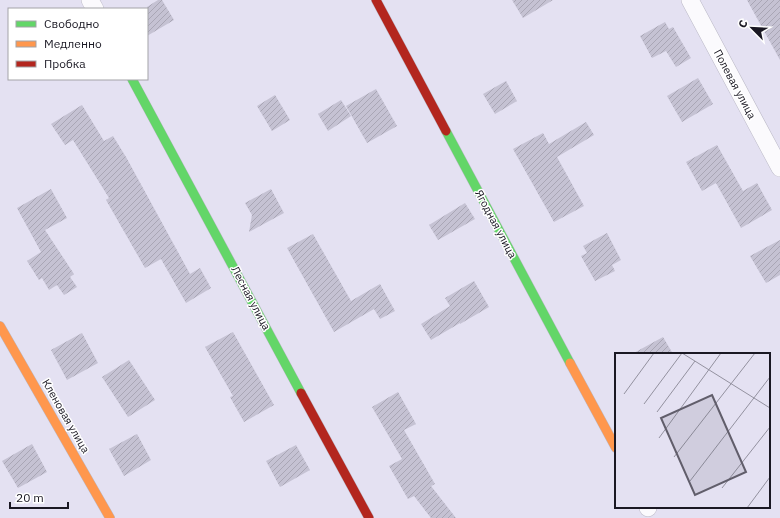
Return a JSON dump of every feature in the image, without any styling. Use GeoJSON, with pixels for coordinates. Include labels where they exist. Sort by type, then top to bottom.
{"type":"FeatureCollection","features":[{"type":"Feature","properties":{"kind":"street","name":"Ягодная улица"},"geometry":{"type":"LineString","coordinates":[[376,0],[615,446]]}},
{"type":"Feature","properties":{"kind":"street","name":"Полевая улица"},"geometry":{"type":"LineString","coordinates":[[690,0],[780,168]]}},
{"type":"Feature","properties":{"kind":"street","name":"Лесная улица"},"geometry":{"type":"LineString","coordinates":[[133,80],[369,518]]}},
{"type":"Feature","properties":{"kind":"street","name":"Кленовая улица"},"geometry":{"type":"LineString","coordinates":[[0,326],[110,518]]}},
{"type":"Feature","properties":{"kind":"building"},"geometry":{"type":"Polygon","coordinates":[[[158,0],[162,0],[174,20],[148,35],[147,7],[158,0]]]}},
{"type":"Feature","properties":{"kind":"building"},"geometry":{"type":"Polygon","coordinates":[[[512,0],[553,0],[523,18],[512,0]]]}},
{"type":"Feature","properties":{"kind":"building"},"geometry":{"type":"Polygon","coordinates":[[[747,0],[780,0],[780,60],[747,0]]]}},
{"type":"Feature","properties":{"kind":"building"},"geometry":{"type":"Polygon","coordinates":[[[665,22],[669,29],[673,27],[691,58],[676,67],[666,51],[652,58],[640,36],[665,22]]]}},
{"type":"Feature","properties":{"kind":"building"},"geometry":{"type":"Polygon","coordinates":[[[698,78],[713,104],[682,122],[667,96],[698,78]]]}},
{"type":"Feature","properties":{"kind":"building"},"geometry":{"type":"Polygon","coordinates":[[[506,81],[517,101],[495,114],[483,94],[506,81]]]}},
{"type":"Feature","properties":{"kind":"building"},"geometry":{"type":"Polygon","coordinates":[[[376,89],[397,126],[367,143],[346,106],[376,89]]]}},
{"type":"Feature","properties":{"kind":"building"},"geometry":{"type":"Polygon","coordinates":[[[275,95],[290,120],[272,131],[257,106],[275,95]]]}},
{"type":"Feature","properties":{"kind":"building"},"geometry":{"type":"Polygon","coordinates":[[[341,100],[351,116],[328,131],[318,114],[341,100]]]}},
{"type":"Feature","properties":{"kind":"building"},"geometry":{"type":"Polygon","coordinates":[[[82,105],[104,141],[113,136],[190,274],[200,268],[211,288],[186,303],[161,259],[145,268],[106,200],[109,198],[73,140],[65,145],[51,124],[82,105]]]}},
{"type":"Feature","properties":{"kind":"building"},"geometry":{"type":"Polygon","coordinates":[[[586,122],[594,135],[557,157],[584,206],[554,222],[513,149],[543,133],[549,144],[586,122]]]}},
{"type":"Feature","properties":{"kind":"building"},"geometry":{"type":"Polygon","coordinates":[[[717,145],[743,191],[757,183],[772,210],[741,228],[716,183],[702,191],[686,162],[717,145]]]}},
{"type":"Feature","properties":{"kind":"building"},"geometry":{"type":"Polygon","coordinates":[[[51,189],[67,218],[45,230],[74,274],[70,277],[77,287],[64,295],[57,285],[49,290],[42,278],[39,280],[27,261],[41,252],[17,208],[51,189]]]}},
{"type":"Feature","properties":{"kind":"building"},"geometry":{"type":"Polygon","coordinates":[[[271,189],[284,213],[249,232],[252,215],[245,203],[271,189]]]}},
{"type":"Feature","properties":{"kind":"building"},"geometry":{"type":"Polygon","coordinates":[[[465,203],[475,219],[438,240],[429,225],[465,203]]]}},
{"type":"Feature","properties":{"kind":"building"},"geometry":{"type":"Polygon","coordinates":[[[607,233],[621,260],[612,265],[615,271],[595,281],[581,256],[587,253],[583,246],[607,233]]]}},
{"type":"Feature","properties":{"kind":"building"},"geometry":{"type":"Polygon","coordinates":[[[313,234],[351,301],[380,284],[395,311],[380,319],[374,309],[334,332],[287,248],[313,234]]]}},
{"type":"Feature","properties":{"kind":"building"},"geometry":{"type":"Polygon","coordinates":[[[780,240],[780,275],[766,283],[750,256],[780,240]]]}},
{"type":"Feature","properties":{"kind":"building"},"geometry":{"type":"Polygon","coordinates":[[[474,281],[489,307],[431,340],[421,324],[450,306],[445,298],[474,281]]]}},
{"type":"Feature","properties":{"kind":"building"},"geometry":{"type":"Polygon","coordinates":[[[233,332],[274,405],[244,422],[230,397],[233,396],[205,347],[233,332]]]}},
{"type":"Feature","properties":{"kind":"building"},"geometry":{"type":"Polygon","coordinates":[[[82,333],[98,363],[67,380],[51,350],[82,333]]]}},
{"type":"Feature","properties":{"kind":"building"},"geometry":{"type":"Polygon","coordinates":[[[663,337],[672,353],[634,353],[663,337]]]}},
{"type":"Feature","properties":{"kind":"building"},"geometry":{"type":"Polygon","coordinates":[[[129,360],[155,400],[128,417],[102,377],[129,360]]]}},
{"type":"Feature","properties":{"kind":"building"},"geometry":{"type":"Polygon","coordinates":[[[398,392],[416,424],[404,430],[435,484],[431,486],[456,518],[431,518],[414,496],[408,499],[389,466],[402,459],[372,407],[398,392]]]}},
{"type":"Feature","properties":{"kind":"building"},"geometry":{"type":"Polygon","coordinates":[[[137,434],[151,460],[124,476],[109,449],[137,434]]]}},
{"type":"Feature","properties":{"kind":"building"},"geometry":{"type":"Polygon","coordinates":[[[32,444],[47,472],[18,488],[2,461],[32,444]]]}},
{"type":"Feature","properties":{"kind":"building"},"geometry":{"type":"Polygon","coordinates":[[[296,445],[310,470],[280,487],[266,461],[296,445]]]}},
{"type":"Feature","properties":{"kind":"traffic: fast"},"geometry":{"type":"LineString","coordinates":[[133,80],[301,393]]}},
{"type":"Feature","properties":{"kind":"traffic: fast"},"geometry":{"type":"LineString","coordinates":[[446,131],[570,363]]}},
{"type":"Feature","properties":{"kind":"traffic: slow"},"geometry":{"type":"LineString","coordinates":[[0,326],[110,518]]}},
{"type":"Feature","properties":{"kind":"traffic: slow"},"geometry":{"type":"LineString","coordinates":[[570,363],[615,446]]}},
{"type":"Feature","properties":{"kind":"traffic: jam"},"geometry":{"type":"LineString","coordinates":[[376,0],[446,131]]}},
{"type":"Feature","properties":{"kind":"traffic: jam"},"geometry":{"type":"LineString","coordinates":[[301,393],[369,518]]}}]}
